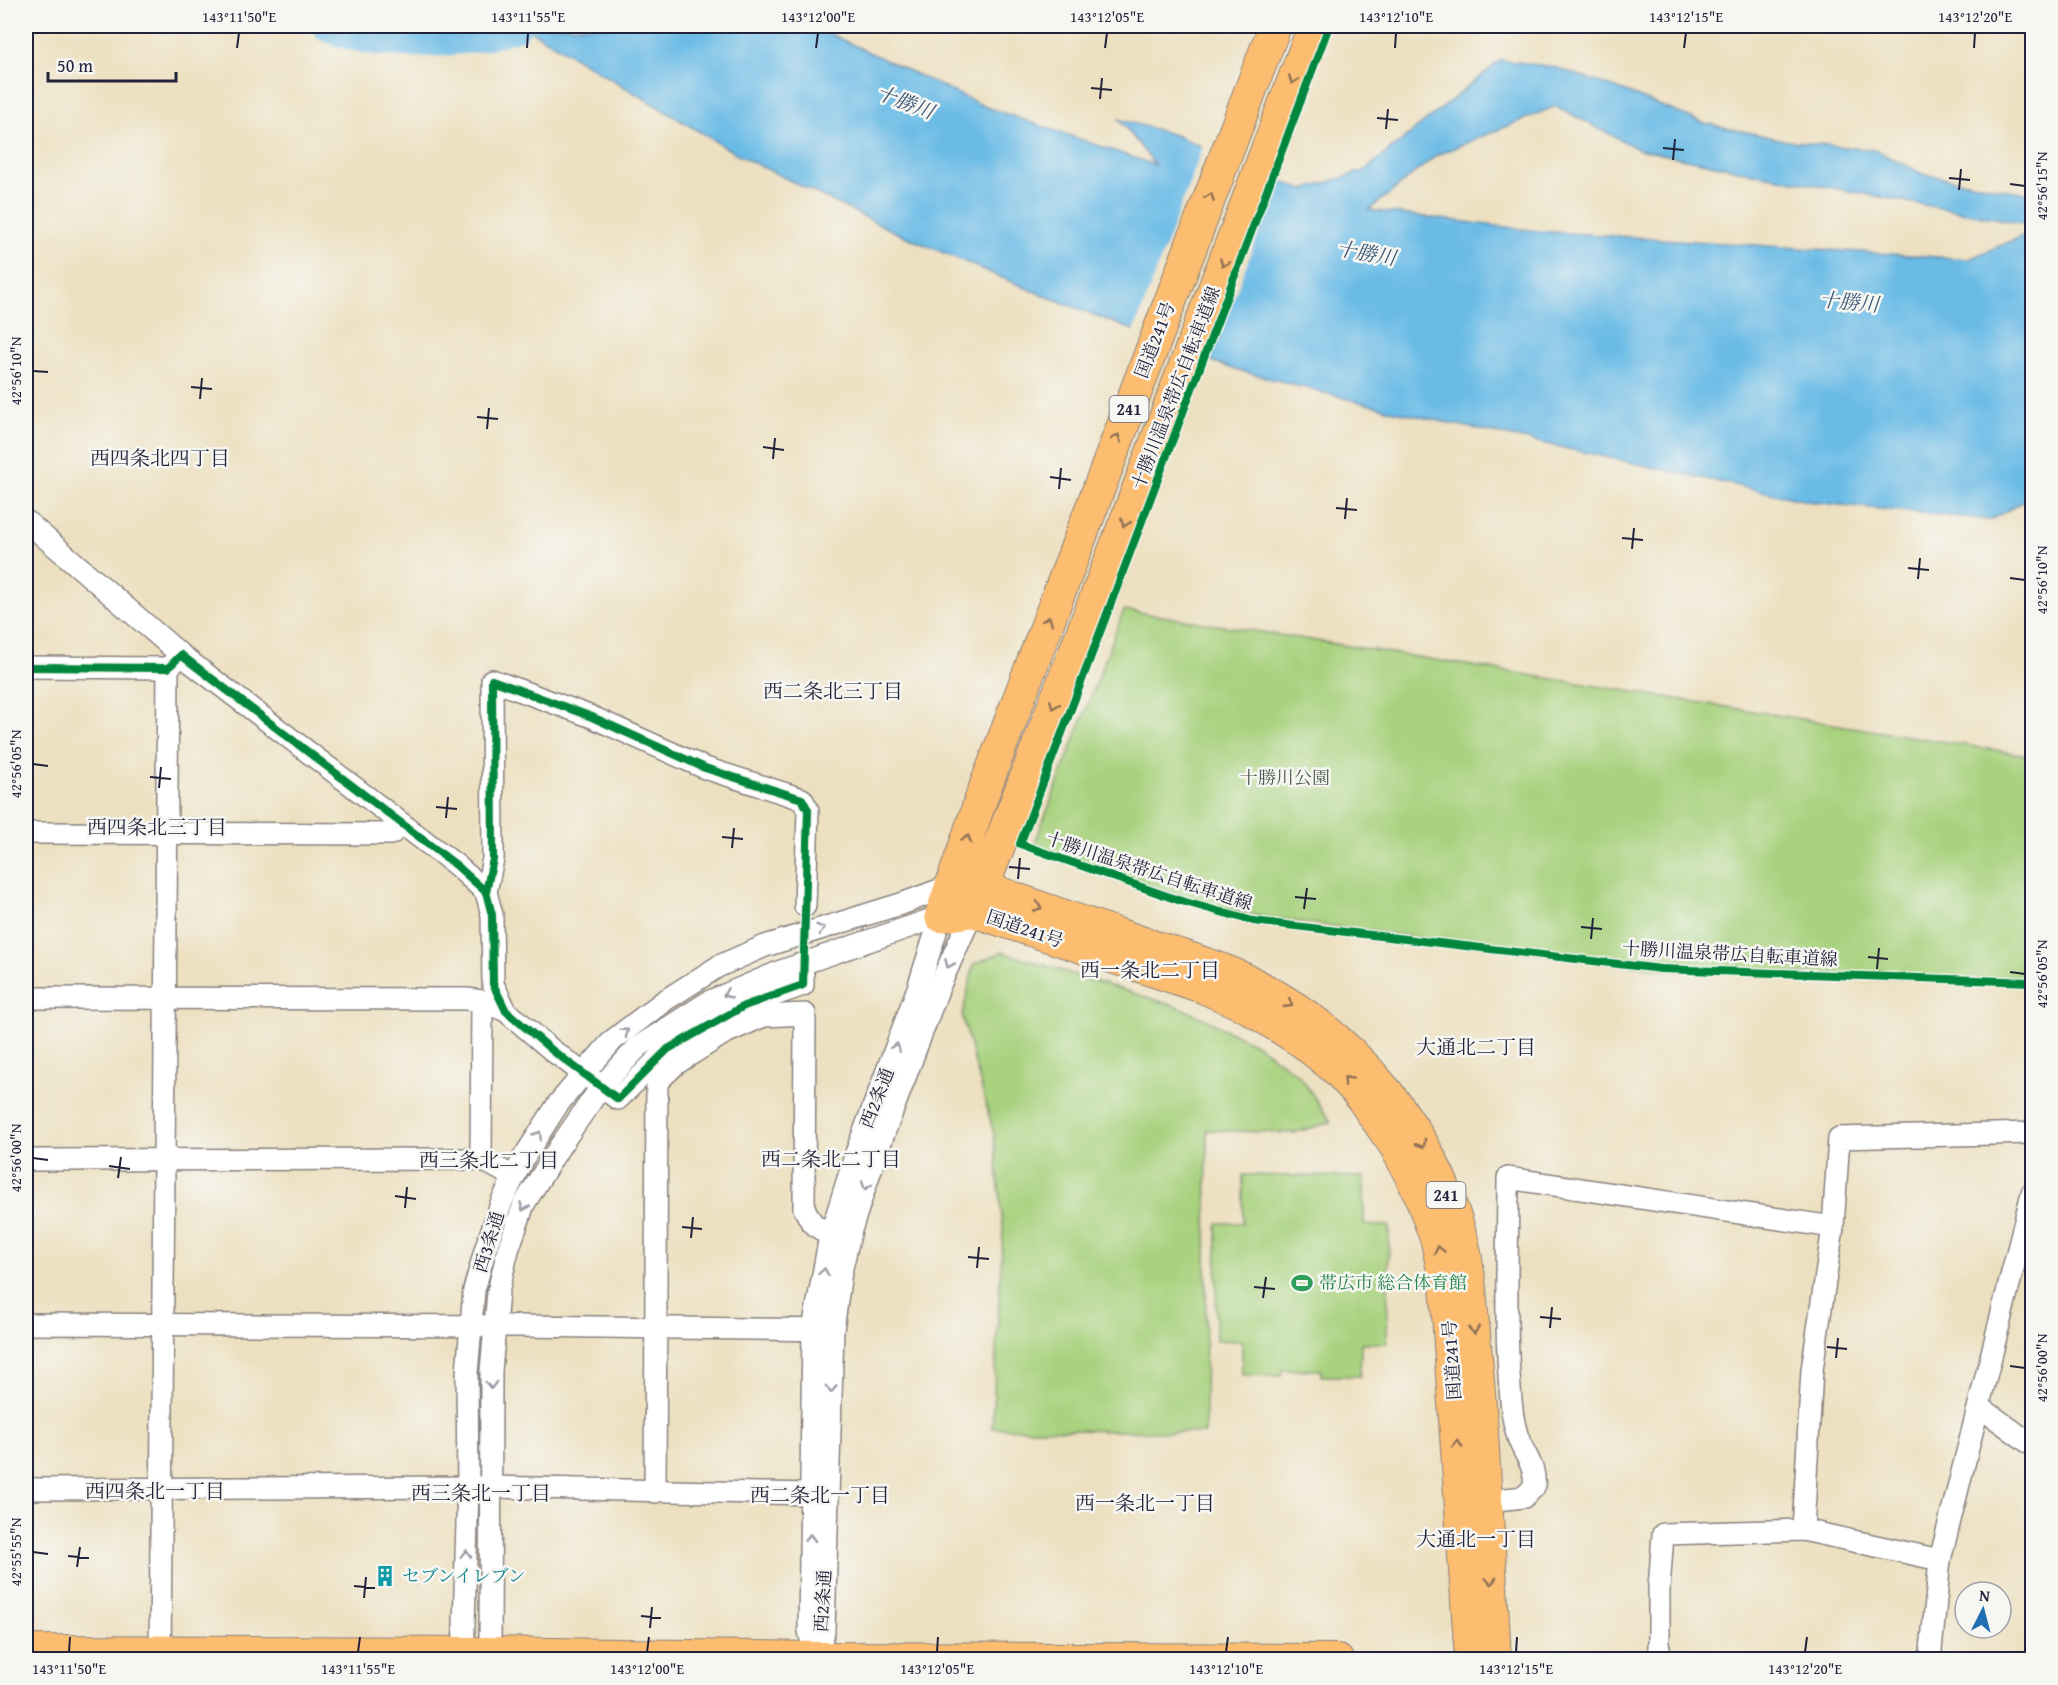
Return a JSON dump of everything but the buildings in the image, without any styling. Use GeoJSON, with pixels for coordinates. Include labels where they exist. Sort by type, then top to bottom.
{"type":"FeatureCollection","features":[{"type":"Feature","properties":{"kind":"highway","name":"国道241号"},"geometry":{"type":"LineString","coordinates":[[941,916],[983,793],[1275,26]]}},
{"type":"Feature","properties":{"kind":"highway","name":"国道241号"},"geometry":{"type":"LineString","coordinates":[[978,899],[1314,26]]}},
{"type":"Feature","properties":{"kind":"highway"},"geometry":{"type":"LineString","coordinates":[[952,885],[978,899]]}},
{"type":"Feature","properties":{"kind":"highway","name":"国道241号"},"geometry":{"type":"LineString","coordinates":[[978,899],[1246,1006],[1304,1043],[1337,1070],[1359,1094],[1396,1147],[1420,1194],[1437,1240],[1446,1284],[1471,1659]]}},
{"type":"Feature","properties":{"kind":"highway","name":"国道241号"},"geometry":{"type":"LineString","coordinates":[[941,916],[978,899],[1201,963],[1256,984],[1315,1021],[1339,1040],[1378,1079],[1411,1124],[1432,1161],[1462,1240],[1478,1366],[1495,1659]]}},
{"type":"Feature","properties":{"kind":"highway"},"geometry":{"type":"LineString","coordinates":[[26,1651],[160,1656],[1337,1659]]}},
{"type":"Feature","properties":{"kind":"street"},"geometry":{"type":"LineString","coordinates":[[26,521],[175,662],[403,825],[486,892]]}},
{"type":"Feature","properties":{"kind":"street"},"geometry":{"type":"LineString","coordinates":[[26,667],[175,662]]}},
{"type":"Feature","properties":{"kind":"street"},"geometry":{"type":"LineString","coordinates":[[160,1656],[166,833],[175,662]]}},
{"type":"Feature","properties":{"kind":"street"},"geometry":{"type":"LineString","coordinates":[[506,1011],[493,984],[492,915],[486,892],[493,859],[492,680],[592,717],[705,768],[802,799],[808,810],[805,906]]}},
{"type":"Feature","properties":{"kind":"street"},"geometry":{"type":"LineString","coordinates":[[26,833],[391,834],[403,825]]}},
{"type":"Feature","properties":{"kind":"street","name":"西3条通"},"geometry":{"type":"LineString","coordinates":[[476,1657],[468,1487],[470,1326],[474,1290],[486,1247],[502,1201],[524,1157],[558,1104],[613,1040],[664,1001],[719,966],[765,946],[904,903],[952,885]]}},
{"type":"Feature","properties":{"kind":"street","name":"西2条通"},"geometry":{"type":"LineString","coordinates":[[816,1659],[824,1631],[823,1330],[858,1210],[939,987],[978,899]]}},
{"type":"Feature","properties":{"kind":"street","name":"西3条通"},"geometry":{"type":"LineString","coordinates":[[476,1657],[490,1487],[491,1371],[498,1292],[508,1250],[524,1204],[560,1146],[602,1088],[638,1047],[698,1008],[781,971],[941,916]]}},
{"type":"Feature","properties":{"kind":"street","name":"西2条通"},"geometry":{"type":"LineString","coordinates":[[816,1659],[808,1631],[810,1494],[830,1236],[856,1153],[918,988],[941,916]]}},
{"type":"Feature","properties":{"kind":"street"},"geometry":{"type":"LineString","coordinates":[[26,998],[466,999],[482,1001],[506,1011],[553,1051],[618,1099],[668,1049],[744,1006],[803,985],[803,974]]}},
{"type":"Feature","properties":{"kind":"street"},"geometry":{"type":"LineString","coordinates":[[481,1159],[482,1001]]}},
{"type":"Feature","properties":{"kind":"street"},"geometry":{"type":"LineString","coordinates":[[655,1492],[657,1082],[677,1063],[723,1034],[764,1016],[806,1014],[804,1208],[812,1223],[830,1236]]}},
{"type":"Feature","properties":{"kind":"street"},"geometry":{"type":"LineString","coordinates":[[1803,1530],[1812,1370],[1833,1227],[1839,1137],[2032,1133]]}},
{"type":"Feature","properties":{"kind":"street"},"geometry":{"type":"LineString","coordinates":[[26,1160],[481,1159],[514,1177]]}},
{"type":"Feature","properties":{"kind":"street"},"geometry":{"type":"LineString","coordinates":[[1486,1501],[1524,1497],[1534,1487],[1535,1475],[1532,1464],[1520,1443],[1511,1402],[1508,1339],[1508,1179],[1833,1227]]}},
{"type":"Feature","properties":{"kind":"street"},"geometry":{"type":"LineString","coordinates":[[1930,1659],[1940,1560],[1980,1407],[2025,1259],[2032,1192]]}},
{"type":"Feature","properties":{"kind":"street"},"geometry":{"type":"LineString","coordinates":[[26,1324],[823,1330]]}},
{"type":"Feature","properties":{"kind":"street"},"geometry":{"type":"LineString","coordinates":[[1980,1407],[2032,1445]]}},
{"type":"Feature","properties":{"kind":"street"},"geometry":{"type":"LineString","coordinates":[[26,1489],[490,1487],[810,1494]]}},
{"type":"Feature","properties":{"kind":"street"},"geometry":{"type":"LineString","coordinates":[[1659,1659],[1659,1589],[1663,1534],[1803,1530],[1940,1560]]}},
{"type":"Feature","properties":{"kind":"green space","name":"十勝川公園"},"geometry":{"type":"Polygon","coordinates":[[[1124,610],[2032,756],[2032,982],[1661,969],[1261,917],[1194,901],[1033,848],[1124,610]]]}},
{"type":"Feature","properties":{"kind":"green space"},"geometry":{"type":"Polygon","coordinates":[[[1002,952],[1184,1009],[1259,1046],[1300,1076],[1331,1122],[1294,1133],[1207,1130],[1205,1433],[992,1428],[1003,1229],[994,1134],[962,1016],[974,964],[1002,952]]]}},
{"type":"Feature","properties":{"kind":"green space","name":"帯広市 総合体育館"},"geometry":{"type":"Polygon","coordinates":[[[1243,1175],[1364,1177],[1364,1225],[1389,1226],[1387,1343],[1361,1343],[1360,1376],[1321,1376],[1321,1370],[1282,1370],[1281,1376],[1242,1375],[1242,1341],[1216,1340],[1217,1223],[1243,1223],[1243,1175]]]}},
{"type":"Feature","properties":{"kind":"water","name":"十勝川"},"geometry":{"type":"Polygon","coordinates":[[[525,26],[813,26],[986,107],[1155,165],[1119,119],[1175,135],[1303,190],[1364,171],[1501,60],[1554,67],[1613,87],[1704,123],[1788,141],[1875,150],[1923,174],[2032,194],[2032,225],[1763,175],[1638,149],[1556,106],[1437,155],[1369,210],[1538,231],[1969,259],[2032,232],[2032,497],[1990,520],[1812,502],[1394,411],[1230,368],[1033,291],[895,232],[740,156],[525,26]]]}},
{"type":"Feature","properties":{"kind":"pier"},"geometry":{"type":"Polygon","coordinates":[[[1204,144],[1280,177],[1209,363],[1133,333],[1204,144]]]}},
{"type":"Feature","properties":{"kind":"waterway"},"geometry":{"type":"LineString","coordinates":[[327,26],[360,37],[398,42],[472,38],[516,26]]}},
{"type":"Feature","properties":{"kind":"tunnel"},"geometry":{"type":"LineString","coordinates":[[803,974],[805,906]]}},
{"type":"Feature","properties":{"kind":"cycle path","name":"十勝川温泉帯広自転車道線"},"geometry":{"type":"LineString","coordinates":[[1329,26],[1020,844],[1178,900],[1253,921],[1661,969],[2032,982]]}},
{"type":"Feature","properties":{"kind":"cycle path"},"geometry":{"type":"LineString","coordinates":[[26,667],[168,668],[181,655],[456,865],[486,892],[492,915],[493,984],[506,1011],[553,1051],[618,1099],[668,1049],[744,1006],[803,985],[808,810],[802,799],[705,768],[592,717],[492,680],[493,859],[486,892]]}},
{"type":"Feature","properties":{"kind":"place","name":"帯広市 総合体育館"},"geometry":{"type":"Point","coordinates":[1302,1283]}},
{"type":"Feature","properties":{"kind":"place","name":"セブンイレブン"},"geometry":{"type":"Point","coordinates":[385,1576]}},
{"type":"Feature","properties":{"kind":"district","name":"西四条北四丁目"},"geometry":{"type":"Point","coordinates":[160,458]}},
{"type":"Feature","properties":{"kind":"district","name":"西二条北三丁目"},"geometry":{"type":"Point","coordinates":[833,691]}},
{"type":"Feature","properties":{"kind":"district","name":"西四条北三丁目"},"geometry":{"type":"Point","coordinates":[157,827]}},
{"type":"Feature","properties":{"kind":"district","name":"西一条北二丁目"},"geometry":{"type":"Point","coordinates":[1150,970]}},
{"type":"Feature","properties":{"kind":"district","name":"大通北二丁目"},"geometry":{"type":"Point","coordinates":[1476,1047]}},
{"type":"Feature","properties":{"kind":"district","name":"西二条北二丁目"},"geometry":{"type":"Point","coordinates":[831,1159]}},
{"type":"Feature","properties":{"kind":"district","name":"西三条北二丁目"},"geometry":{"type":"Point","coordinates":[489,1160]}},
{"type":"Feature","properties":{"kind":"district","name":"西四条北一丁目"},"geometry":{"type":"Point","coordinates":[155,1491]}},
{"type":"Feature","properties":{"kind":"district","name":"西三条北一丁目"},"geometry":{"type":"Point","coordinates":[481,1493]}},
{"type":"Feature","properties":{"kind":"district","name":"西二条北一丁目"},"geometry":{"type":"Point","coordinates":[820,1495]}},
{"type":"Feature","properties":{"kind":"district","name":"西一条北一丁目"},"geometry":{"type":"Point","coordinates":[1145,1503]}},
{"type":"Feature","properties":{"kind":"district","name":"大通北一丁目"},"geometry":{"type":"Point","coordinates":[1476,1539]}}]}
